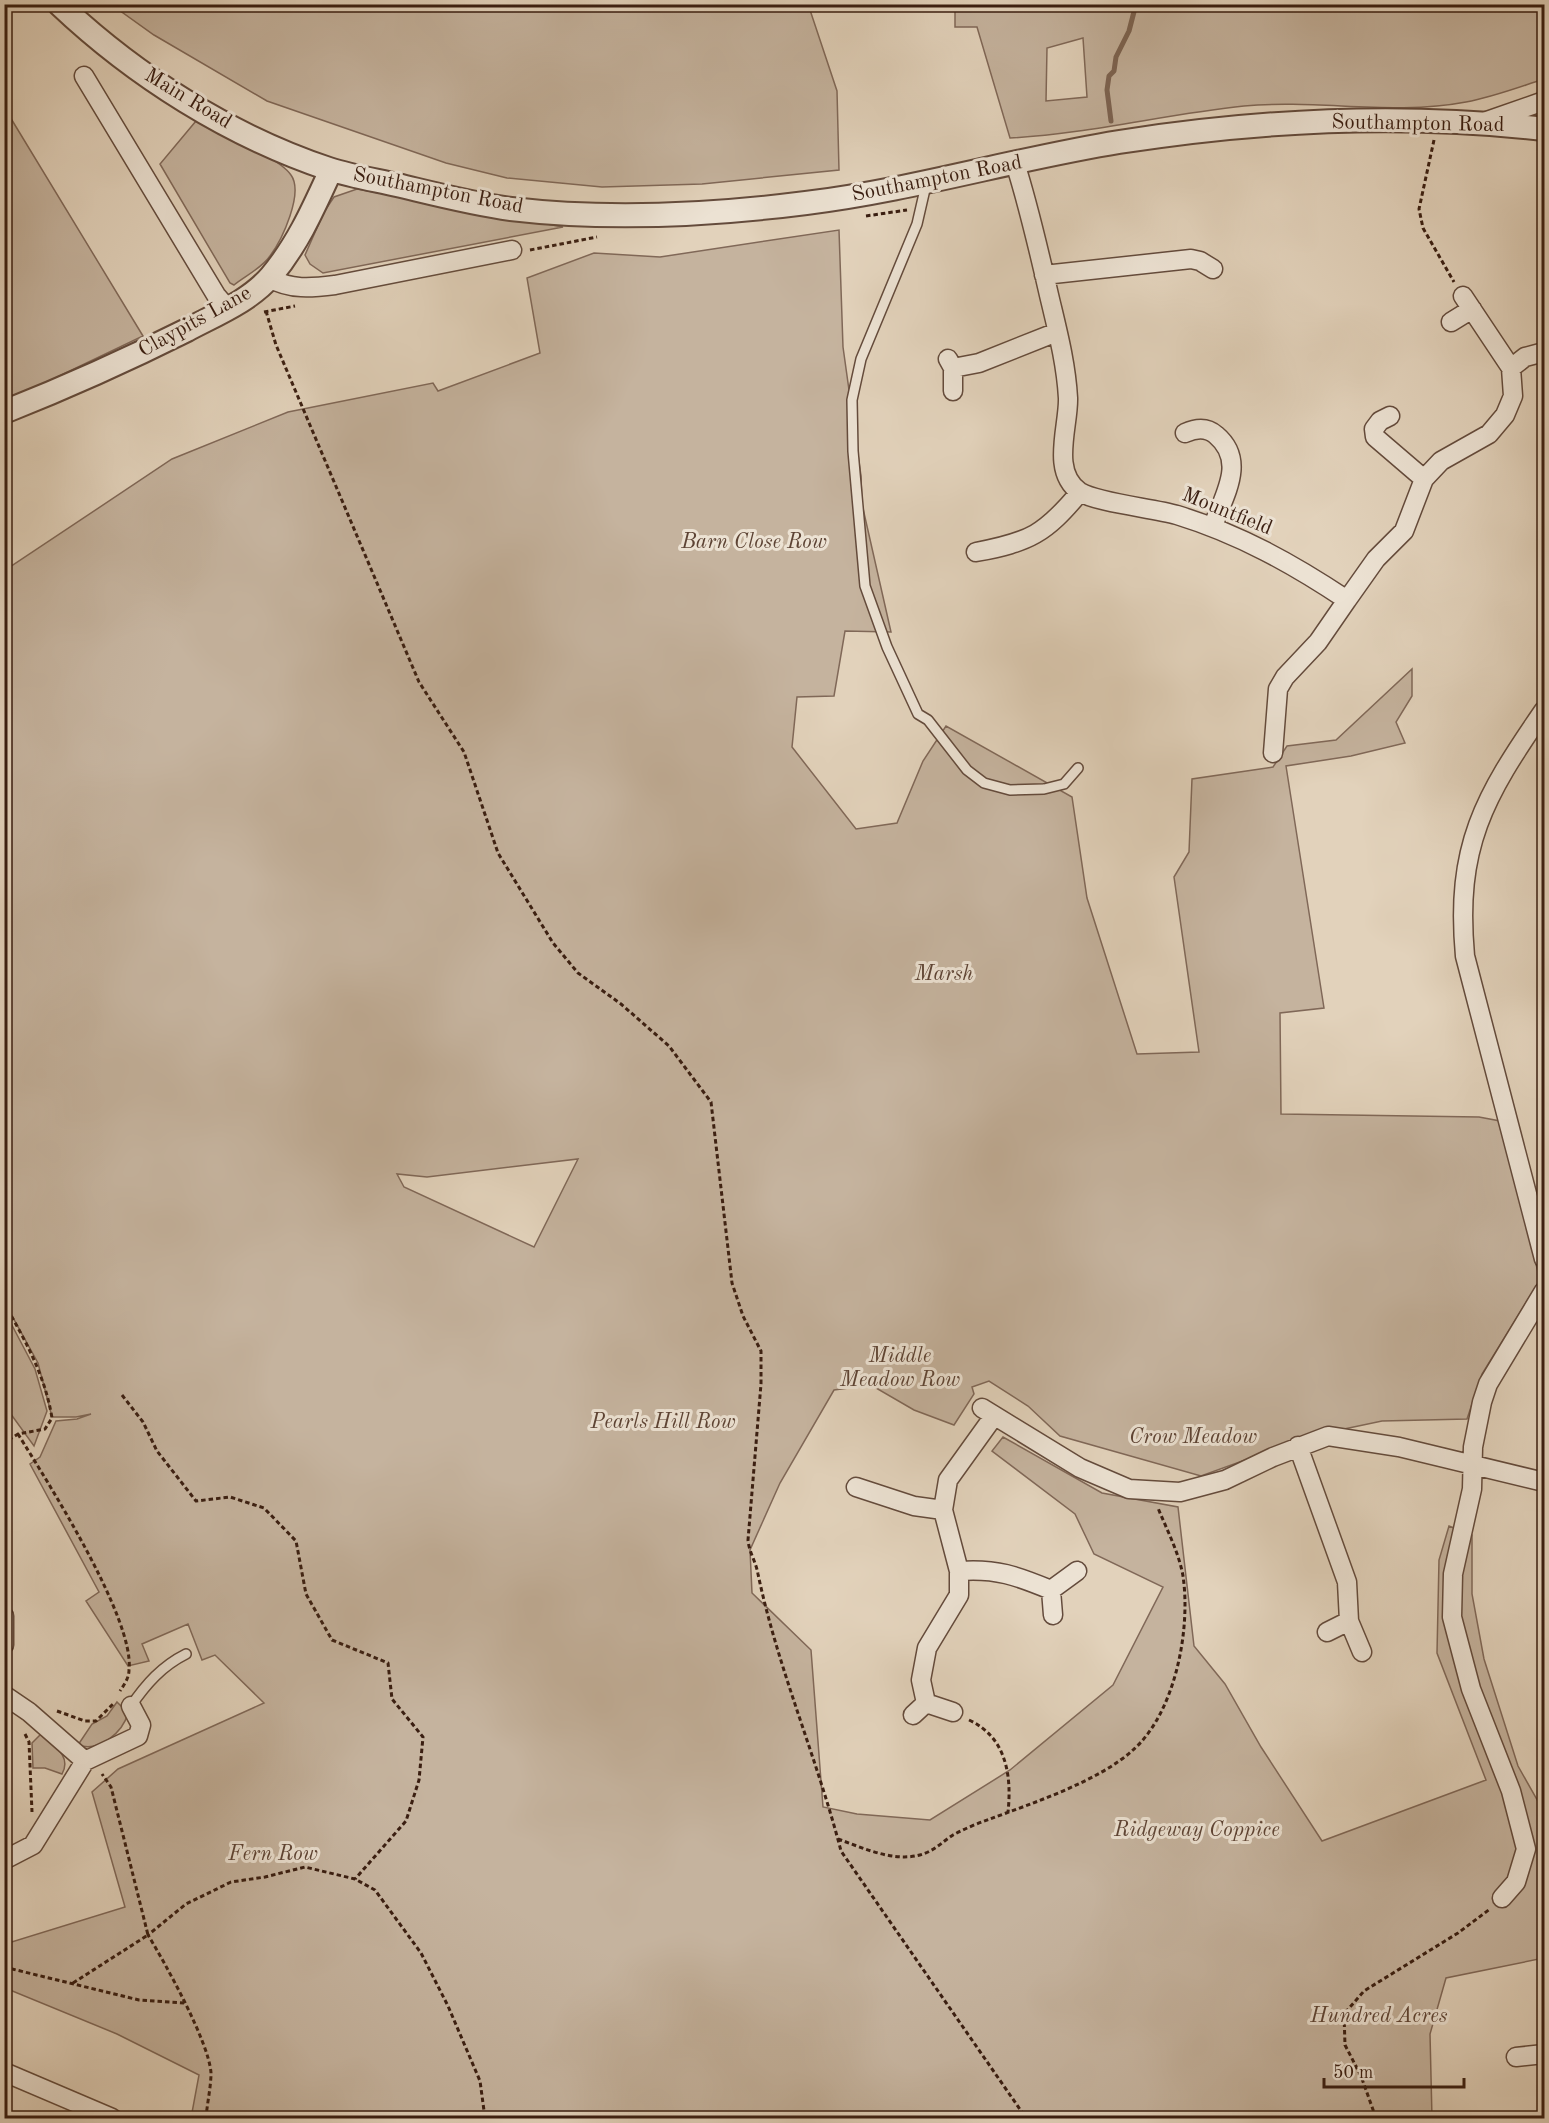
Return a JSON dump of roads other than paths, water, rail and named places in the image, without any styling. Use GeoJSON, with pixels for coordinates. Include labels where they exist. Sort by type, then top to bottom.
{"type":"FeatureCollection","features":[{"type":"Feature","properties":{"kind":"street","name":"Main Road"},"geometry":{"type":"LineString","coordinates":[[59,4],[129,63],[171,92],[257,140],[331,170]]}},
{"type":"Feature","properties":{"kind":"street"},"geometry":{"type":"LineString","coordinates":[[84,76],[216,295],[228,309]]}},
{"type":"Feature","properties":{"kind":"street"},"geometry":{"type":"LineString","coordinates":[[1484,122],[1545,101]]}},
{"type":"Feature","properties":{"kind":"street","name":"Southampton Road"},"geometry":{"type":"LineString","coordinates":[[331,170],[510,209],[592,214],[689,213],[806,203],[927,182],[1116,143],[1279,124],[1370,120],[1484,122],[1545,129]]}},
{"type":"Feature","properties":{"kind":"street"},"geometry":{"type":"LineString","coordinates":[[976,552],[1008,546],[1036,535],[1057,519],[1080,492],[1069,478],[1064,466],[1062,449],[1067,419],[1067,378],[1044,275],[1015,163]]}},
{"type":"Feature","properties":{"kind":"street","name":"Claypits Lane"},"geometry":{"type":"LineString","coordinates":[[4,412],[101,373],[228,309],[269,278],[296,244],[331,170]]}},
{"type":"Feature","properties":{"kind":"street"},"geometry":{"type":"LineString","coordinates":[[269,278],[280,285],[306,289],[518,251]]}},
{"type":"Feature","properties":{"kind":"street"},"geometry":{"type":"LineString","coordinates":[[1044,275],[1191,259],[1200,261],[1213,269]]}},
{"type":"Feature","properties":{"kind":"street"},"geometry":{"type":"LineString","coordinates":[[1273,753],[1278,689],[1285,677],[1318,642],[1376,559],[1404,531],[1424,479],[1442,461],[1489,434],[1505,415],[1513,396],[1511,368],[1467,302],[1451,322]]}},
{"type":"Feature","properties":{"kind":"street"},"geometry":{"type":"LineString","coordinates":[[952,391],[951,364],[979,363],[1057,332]]}},
{"type":"Feature","properties":{"kind":"street"},"geometry":{"type":"LineString","coordinates":[[1511,368],[1525,357],[1545,351]]}},
{"type":"Feature","properties":{"kind":"street"},"geometry":{"type":"LineString","coordinates":[[1390,416],[1380,421],[1374,429],[1375,437],[1424,479]]}},
{"type":"Feature","properties":{"kind":"street"},"geometry":{"type":"LineString","coordinates":[[1185,433],[1195,429],[1212,432],[1226,444],[1232,454],[1230,479],[1213,526]]}},
{"type":"Feature","properties":{"kind":"street","name":"Mountfield"},"geometry":{"type":"LineString","coordinates":[[1080,492],[1103,500],[1169,513],[1213,526],[1267,551],[1347,600]]}},
{"type":"Feature","properties":{"kind":"street"},"geometry":{"type":"LineString","coordinates":[[1545,710],[1506,764],[1479,818],[1466,869],[1462,912],[1465,956],[1545,1259]]}},
{"type":"Feature","properties":{"kind":"street"},"geometry":{"type":"LineString","coordinates":[[1502,1898],[1516,1882],[1526,1849],[1511,1791],[1471,1689],[1452,1617],[1453,1574],[1472,1489],[1476,1426],[1488,1384],[1545,1291]]}},
{"type":"Feature","properties":{"kind":"street"},"geometry":{"type":"LineString","coordinates":[[954,1712],[919,1709],[921,1680],[927,1648],[959,1595],[959,1571],[943,1510],[948,1480],[988,1412],[1080,1468],[1129,1489],[1180,1492],[1225,1480],[1298,1446],[1328,1436],[1399,1447],[1545,1482]]}},
{"type":"Feature","properties":{"kind":"street"},"geometry":{"type":"LineString","coordinates":[[1298,1446],[1347,1582],[1349,1621],[1362,1652]]}},
{"type":"Feature","properties":{"kind":"street"},"geometry":{"type":"LineString","coordinates":[[855,1487],[914,1506],[943,1510]]}},
{"type":"Feature","properties":{"kind":"street"},"geometry":{"type":"LineString","coordinates":[[959,1571],[982,1569],[1012,1573],[1051,1590]]}},
{"type":"Feature","properties":{"kind":"street"},"geometry":{"type":"LineString","coordinates":[[1051,1590],[1077,1571]]}},
{"type":"Feature","properties":{"kind":"street"},"geometry":{"type":"LineString","coordinates":[[1051,1590],[1053,1615]]}},
{"type":"Feature","properties":{"kind":"street"},"geometry":{"type":"LineString","coordinates":[[4,1616],[4,1645]]}},
{"type":"Feature","properties":{"kind":"street"},"geometry":{"type":"LineString","coordinates":[[1327,1632],[1349,1621]]}},
{"type":"Feature","properties":{"kind":"street"},"geometry":{"type":"LineString","coordinates":[[4,1695],[88,1759]]}},
{"type":"Feature","properties":{"kind":"street"},"geometry":{"type":"LineString","coordinates":[[5,1860],[33,1845],[88,1759],[138,1736],[141,1725],[131,1706]]}},
{"type":"Feature","properties":{"kind":"street"},"geometry":{"type":"LineString","coordinates":[[1516,2057],[1545,2054]]}},
{"type":"Feature","properties":{"kind":"street"},"geometry":{"type":"LineString","coordinates":[[4,2072],[112,2118]]}},
{"type":"Feature","properties":{"kind":"lane"},"geometry":{"type":"LineString","coordinates":[[927,182],[917,224],[861,359],[852,400],[853,451],[865,586],[886,647],[918,714],[928,720],[967,770],[984,783],[1010,790],[1044,789],[1064,784],[1078,768]]}},
{"type":"Feature","properties":{"kind":"lane"},"geometry":{"type":"LineString","coordinates":[[131,1706],[155,1676],[186,1654]]}},
{"type":"Feature","properties":{"kind":"waterway"},"geometry":{"type":"LineString","coordinates":[[1111,121],[1107,90],[1109,76],[1114,71],[1116,57],[1129,31],[1136,4]]}},
{"type":"Feature","properties":{"kind":"park label","name":"Barn Close Row"},"geometry":{"type":"Point","coordinates":[754,542]}},
{"type":"Feature","properties":{"kind":"park label","name":"Marsh"},"geometry":{"type":"Point","coordinates":[944,974]}},
{"type":"Feature","properties":{"kind":"park label","name":"Middle Meadow Row"},"geometry":{"type":"Point","coordinates":[900,1368]}},
{"type":"Feature","properties":{"kind":"park label","name":"Pearls Hill Row"},"geometry":{"type":"Point","coordinates":[663,1422]}},
{"type":"Feature","properties":{"kind":"park label","name":"Crow Meadow"},"geometry":{"type":"Point","coordinates":[1193,1437]}},
{"type":"Feature","properties":{"kind":"park label","name":"Ridgeway Coppice"},"geometry":{"type":"Point","coordinates":[1197,1830]}},
{"type":"Feature","properties":{"kind":"park label","name":"Fern Row"},"geometry":{"type":"Point","coordinates":[273,1854]}},
{"type":"Feature","properties":{"kind":"park label","name":"Hundred Acres"},"geometry":{"type":"Point","coordinates":[1379,2016]}}]}
